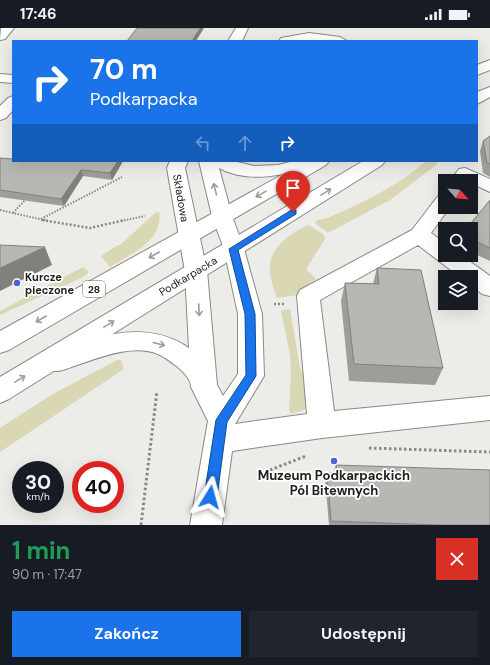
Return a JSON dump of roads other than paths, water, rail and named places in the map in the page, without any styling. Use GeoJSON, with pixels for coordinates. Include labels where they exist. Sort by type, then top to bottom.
{"type":"FeatureCollection","features":[{"type":"Feature","properties":{"kind":"street"},"geometry":{"type":"LineString","coordinates":[[0,36],[8,28]]}},
{"type":"Feature","properties":{"kind":"street"},"geometry":{"type":"LineString","coordinates":[[235,40],[242,28]]}},
{"type":"Feature","properties":{"kind":"street"},"geometry":{"type":"LineString","coordinates":[[292,40],[309,37],[332,40]]}},
{"type":"Feature","properties":{"kind":"street"},"geometry":{"type":"LineString","coordinates":[[0,78],[12,79]]}},
{"type":"Feature","properties":{"kind":"street"},"geometry":{"type":"LineString","coordinates":[[478,98],[490,91]]}},
{"type":"Feature","properties":{"kind":"street"},"geometry":{"type":"LineString","coordinates":[[0,115],[12,102]]}},
{"type":"Feature","properties":{"kind":"street","name":"Składowa"},"geometry":{"type":"LineString","coordinates":[[179,162],[176,168],[196,271],[203,378]]}},
{"type":"Feature","properties":{"kind":"street"},"geometry":{"type":"LineString","coordinates":[[206,525],[220,430],[251,376],[250,314],[234,249],[222,216],[208,162]]}},
{"type":"Feature","properties":{"kind":"street"},"geometry":{"type":"LineString","coordinates":[[221,162],[239,170],[261,172],[283,170],[311,162]]}},
{"type":"Feature","properties":{"kind":"street","name":"28"},"geometry":{"type":"LineString","coordinates":[[0,343],[318,162]]}},
{"type":"Feature","properties":{"kind":"street","name":"Podkarpacka"},"geometry":{"type":"LineString","coordinates":[[0,391],[374,162]]}},
{"type":"Feature","properties":{"kind":"street"},"geometry":{"type":"LineString","coordinates":[[464,172],[490,186]]}},
{"type":"Feature","properties":{"kind":"street"},"geometry":{"type":"LineString","coordinates":[[322,425],[308,296],[419,235],[438,209]]}},
{"type":"Feature","properties":{"kind":"street"},"geometry":{"type":"LineString","coordinates":[[419,235],[438,250]]}},
{"type":"Feature","properties":{"kind":"street"},"geometry":{"type":"LineString","coordinates":[[455,262],[490,288]]}},
{"type":"Feature","properties":{"kind":"street"},"geometry":{"type":"LineString","coordinates":[[40,367],[107,345],[124,341],[142,341],[159,344],[184,356],[194,365],[203,378],[204,388],[220,430]]}},
{"type":"Feature","properties":{"kind":"street"},"geometry":{"type":"LineString","coordinates":[[220,430],[322,425],[490,408]]}},
{"type":"Feature","properties":{"kind":"place","name":"Kurcze pieczone"},"geometry":{"type":"Point","coordinates":[17,283]}},
{"type":"Feature","properties":{"kind":"place","name":"Muzeum Podkarpackich Pól Bitewnych"},"geometry":{"type":"Point","coordinates":[334,461]}}]}
